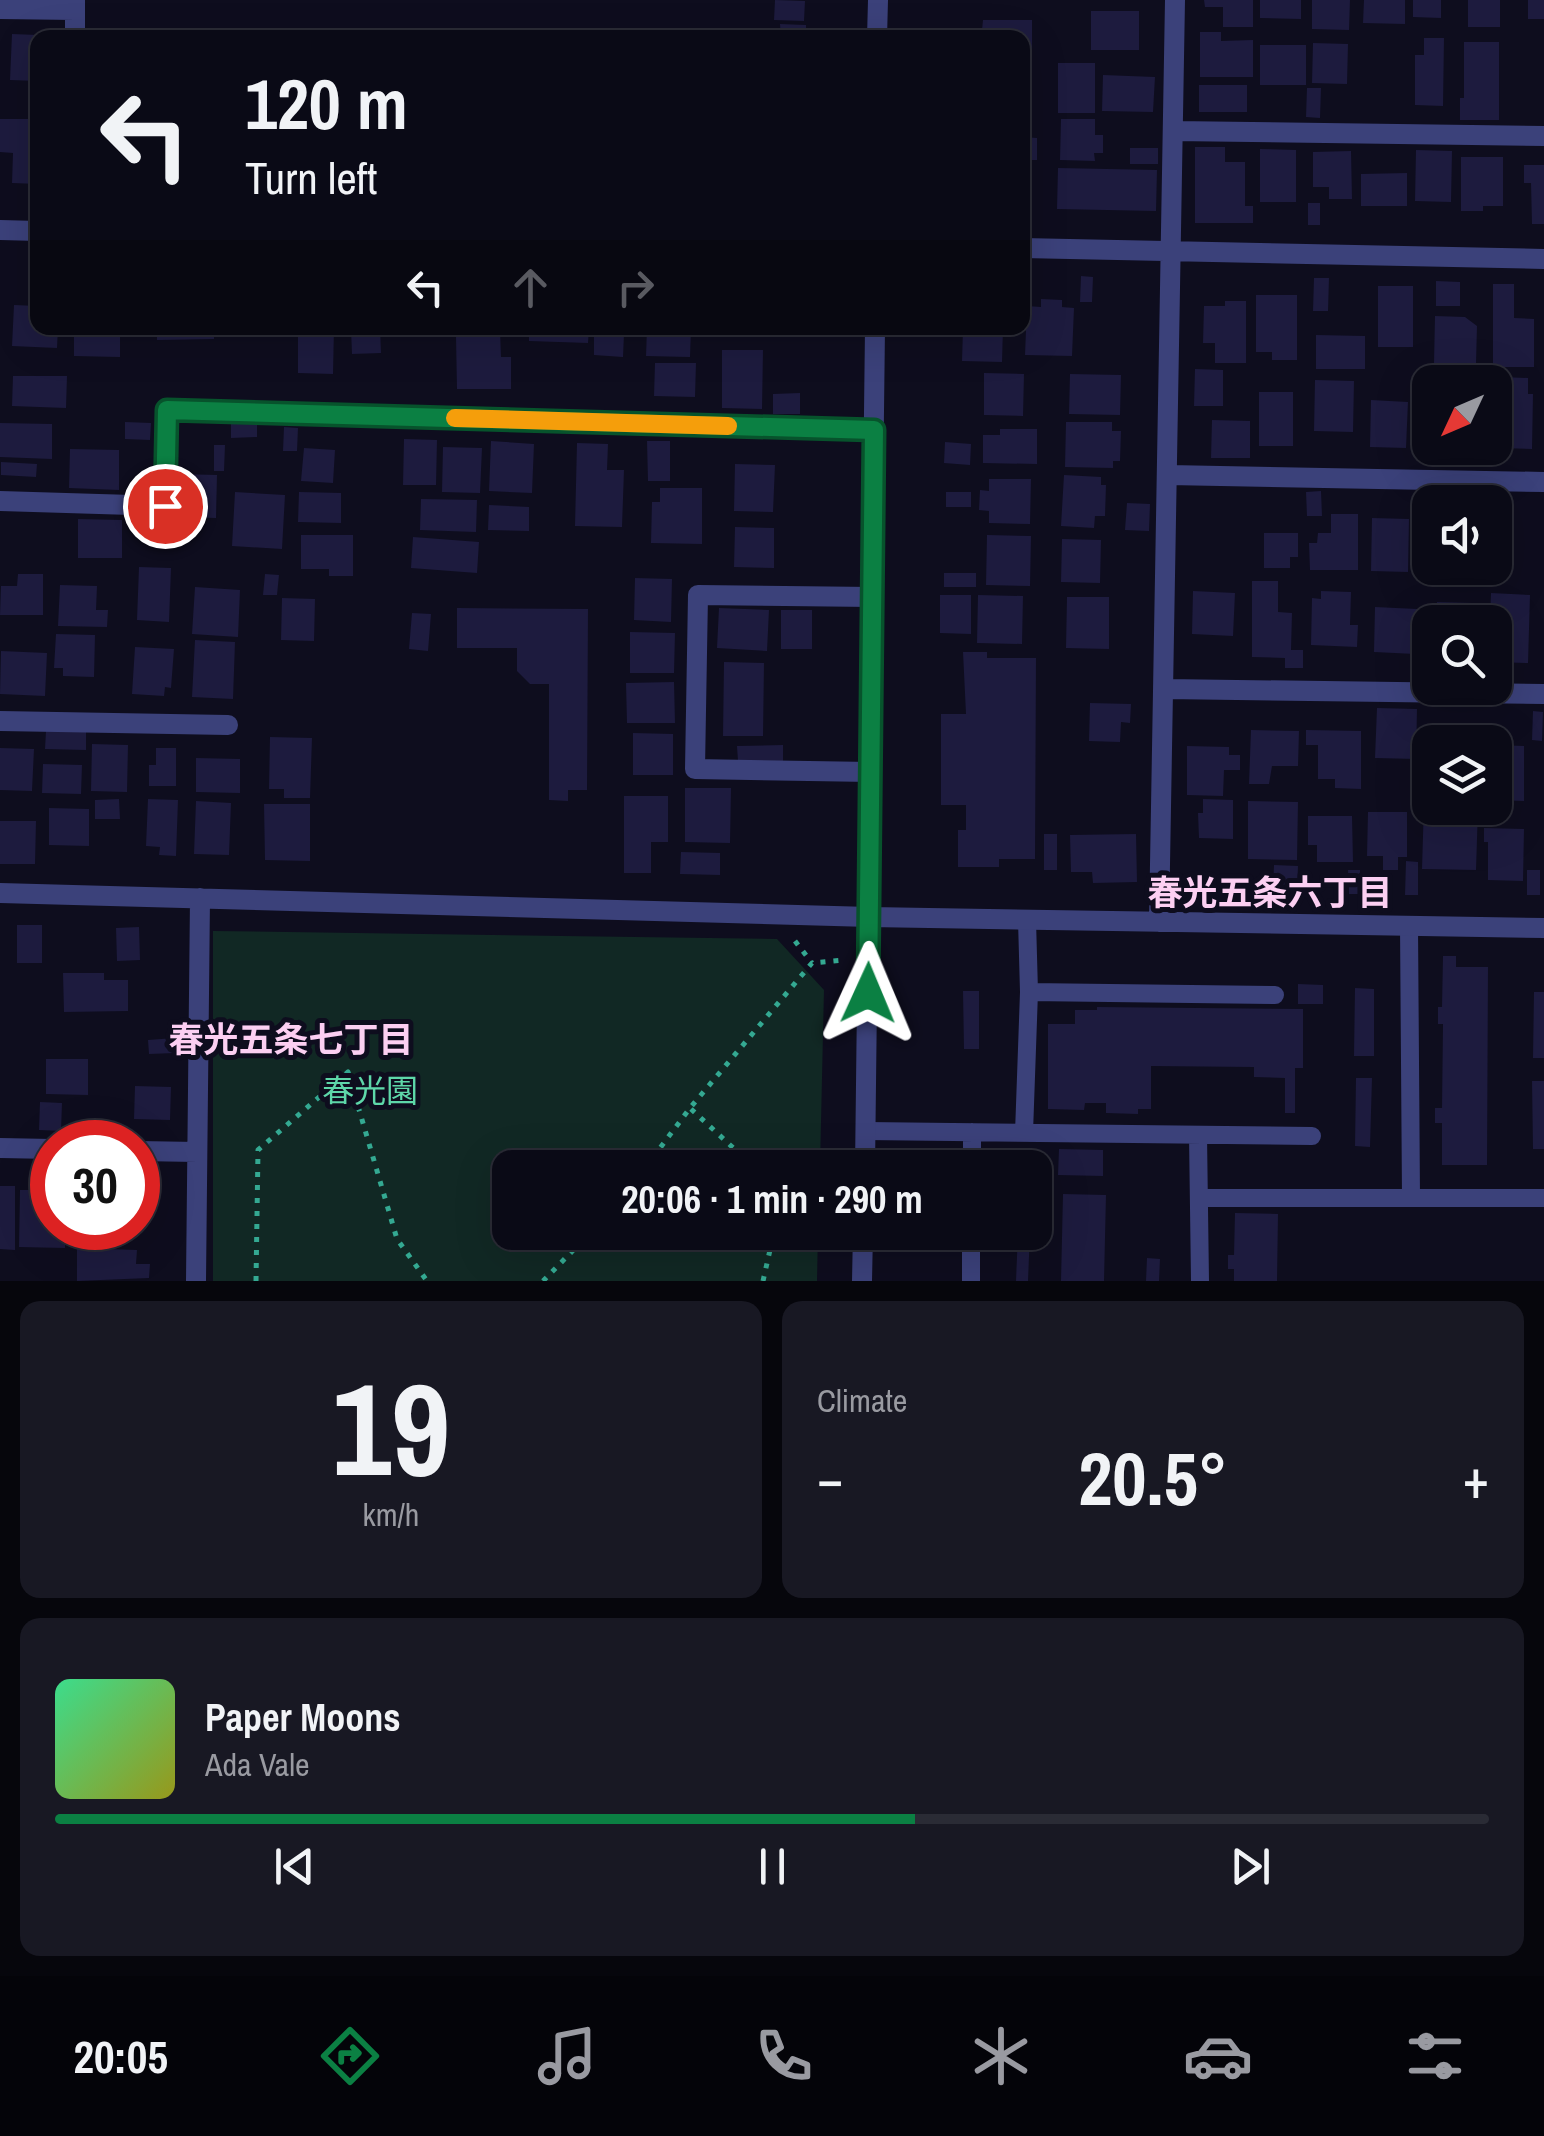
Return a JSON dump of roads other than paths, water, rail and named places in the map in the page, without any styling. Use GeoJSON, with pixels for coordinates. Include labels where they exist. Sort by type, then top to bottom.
{"type":"FeatureCollection","features":[{"type":"Feature","properties":{"kind":"street"},"geometry":{"type":"LineString","coordinates":[[878,0],[878,30]]}},
{"type":"Feature","properties":{"kind":"street"},"geometry":{"type":"LineString","coordinates":[[1159,922],[1176,0]]}},
{"type":"Feature","properties":{"kind":"street"},"geometry":{"type":"LineString","coordinates":[[0,8],[75,5]]}},
{"type":"Feature","properties":{"kind":"street"},"geometry":{"type":"LineString","coordinates":[[1174,131],[1544,136]]}},
{"type":"Feature","properties":{"kind":"street"},"geometry":{"type":"LineString","coordinates":[[0,230],[30,231]]}},
{"type":"Feature","properties":{"kind":"street"},"geometry":{"type":"LineString","coordinates":[[1030,248],[1544,260]]}},
{"type":"Feature","properties":{"kind":"street"},"geometry":{"type":"LineString","coordinates":[[864,1150],[875,335]]}},
{"type":"Feature","properties":{"kind":"street"},"geometry":{"type":"LineString","coordinates":[[0,501],[165,506],[167,410],[874,430]]}},
{"type":"Feature","properties":{"kind":"street"},"geometry":{"type":"LineString","coordinates":[[1169,475],[1544,482]]}},
{"type":"Feature","properties":{"kind":"street"},"geometry":{"type":"LineString","coordinates":[[871,772],[695,768],[698,595],[872,597]]}},
{"type":"Feature","properties":{"kind":"street"},"geometry":{"type":"LineString","coordinates":[[1166,689],[1544,694]]}},
{"type":"Feature","properties":{"kind":"street"},"geometry":{"type":"LineString","coordinates":[[0,720],[228,726]]}},
{"type":"Feature","properties":{"kind":"street"},"geometry":{"type":"LineString","coordinates":[[0,892],[870,917],[1544,928]]}},
{"type":"Feature","properties":{"kind":"street"},"geometry":{"type":"LineString","coordinates":[[196,1281],[200,898]]}},
{"type":"Feature","properties":{"kind":"street"},"geometry":{"type":"LineString","coordinates":[[0,1148],[30,1149]]}},
{"type":"Feature","properties":{"kind":"street"},"geometry":{"type":"LineString","coordinates":[[160,1151],[197,1152]]}},
{"type":"Feature","properties":{"kind":"street"},"geometry":{"type":"LineString","coordinates":[[862,1281],[863,1250]]}},
{"type":"Feature","properties":{"kind":"lane"},"geometry":{"type":"LineString","coordinates":[[1024,1133],[1029,992],[1027,920]]}},
{"type":"Feature","properties":{"kind":"lane"},"geometry":{"type":"LineString","coordinates":[[1409,926],[1411,1196]]}},
{"type":"Feature","properties":{"kind":"lane"},"geometry":{"type":"LineString","coordinates":[[1029,992],[1275,995]]}},
{"type":"Feature","properties":{"kind":"lane"},"geometry":{"type":"LineString","coordinates":[[865,1130],[1312,1136]]}},
{"type":"Feature","properties":{"kind":"lane"},"geometry":{"type":"LineString","coordinates":[[972,1132],[972,1150]]}},
{"type":"Feature","properties":{"kind":"lane"},"geometry":{"type":"LineString","coordinates":[[1198,1135],[1200,1281]]}},
{"type":"Feature","properties":{"kind":"lane"},"geometry":{"type":"LineString","coordinates":[[1199,1198],[1544,1198]]}},
{"type":"Feature","properties":{"kind":"lane"},"geometry":{"type":"LineString","coordinates":[[971,1250],[971,1281]]}},
{"type":"Feature","properties":{"kind":"district","name":"春光五条六丁目"},"geometry":{"type":"Point","coordinates":[1270,893]}},
{"type":"Feature","properties":{"kind":"district","name":"春光五条七丁目"},"geometry":{"type":"Point","coordinates":[291,1040]}},
{"type":"Feature","properties":{"kind":"park label","name":"春光園"},"geometry":{"type":"Point","coordinates":[370,1091]}}]}
